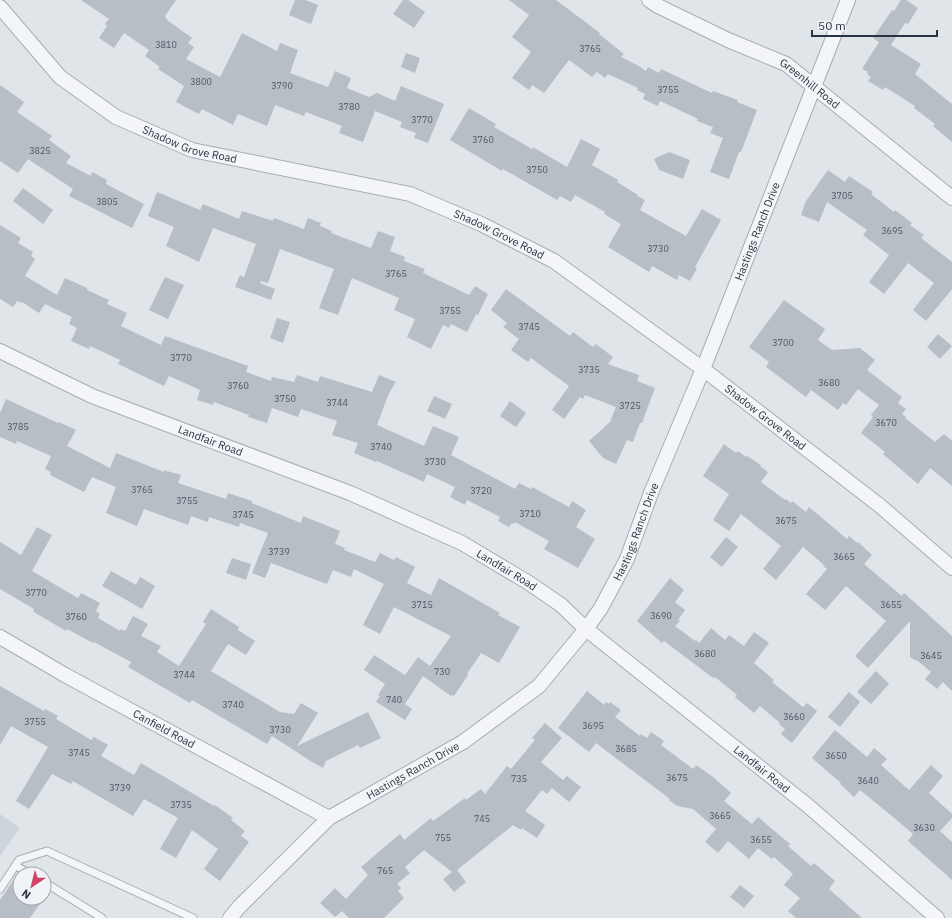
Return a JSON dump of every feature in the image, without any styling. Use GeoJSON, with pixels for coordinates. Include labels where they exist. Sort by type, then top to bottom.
{"type":"FeatureCollection","features":[{"type":"Feature","properties":{"kind":"street","name":"Greenhill Road"},"geometry":{"type":"LineString","coordinates":[[648,0],[728,40],[786,64],[952,198]]}},
{"type":"Feature","properties":{"kind":"street","name":"Hastings Ranch Drive"},"geometry":{"type":"LineString","coordinates":[[230,918],[239,907],[329,818],[463,742],[539,686],[586,629],[605,602],[627,559],[651,493],[703,369],[848,0]]}},
{"type":"Feature","properties":{"kind":"street","name":"Shadow Grove Road"},"geometry":{"type":"LineString","coordinates":[[0,7],[60,77],[116,117],[192,150],[410,194],[480,224],[554,261],[703,369],[879,505],[952,568]]}},
{"type":"Feature","properties":{"kind":"street","name":"Landfair Road"},"geometry":{"type":"LineString","coordinates":[[0,351],[92,396],[350,493],[462,543],[529,583],[561,605],[586,629],[807,805],[936,918]]}},
{"type":"Feature","properties":{"kind":"street","name":"Canfield Road"},"geometry":{"type":"LineString","coordinates":[[0,637],[65,675],[329,818]]}},
{"type":"Feature","properties":{"kind":"lane"},"geometry":{"type":"LineString","coordinates":[[16,866],[19,860],[47,851],[193,918]]}},
{"type":"Feature","properties":{"kind":"lane"},"geometry":{"type":"LineString","coordinates":[[0,889],[12,872]]}},
{"type":"Feature","properties":{"kind":"lane"},"geometry":{"type":"LineString","coordinates":[[52,887],[102,918]]}},
{"type":"Feature","properties":{"kind":"shaded area"},"geometry":{"type":"Polygon","coordinates":[[[0,814],[20,828],[0,856],[0,814]]]}},
{"type":"Feature","properties":{"kind":"building"},"geometry":{"type":"Polygon","coordinates":[[[81,0],[176,0],[165,16],[167,20],[192,38],[188,43],[194,47],[186,59],[220,77],[242,33],[277,51],[280,43],[298,50],[290,73],[328,87],[335,71],[351,78],[347,88],[369,97],[377,93],[395,101],[401,86],[444,104],[428,143],[414,138],[416,133],[400,127],[402,122],[375,111],[363,142],[339,133],[342,126],[306,112],[304,116],[275,105],[267,126],[238,114],[233,125],[202,109],[199,114],[176,102],[184,86],[158,69],[160,67],[145,56],[149,50],[124,33],[114,48],[99,38],[107,26],[105,24],[109,19],[81,0]]]}},
{"type":"Feature","properties":{"kind":"building"},"geometry":{"type":"Polygon","coordinates":[[[295,0],[305,0],[318,5],[311,24],[289,15],[295,0]]]}},
{"type":"Feature","properties":{"kind":"building"},"geometry":{"type":"Polygon","coordinates":[[[403,0],[408,0],[425,12],[414,28],[393,14],[403,0]]]}},
{"type":"Feature","properties":{"kind":"building"},"geometry":{"type":"Polygon","coordinates":[[[509,0],[556,0],[600,33],[599,34],[624,54],[621,57],[646,71],[648,67],[659,73],[661,69],[712,93],[713,91],[738,100],[737,102],[757,110],[729,179],[710,172],[723,138],[710,133],[713,127],[697,121],[698,119],[660,101],[658,106],[643,99],[645,94],[637,90],[638,88],[608,74],[605,78],[597,72],[592,77],[569,60],[544,93],[532,85],[529,90],[512,78],[531,52],[512,37],[529,15],[509,0]]]}},
{"type":"Feature","properties":{"kind":"building"},"geometry":{"type":"Polygon","coordinates":[[[901,0],[906,0],[918,8],[908,24],[905,23],[891,45],[921,64],[915,74],[952,104],[952,142],[933,126],[935,124],[914,108],[915,106],[885,87],[883,90],[868,81],[871,77],[867,74],[868,72],[862,69],[879,42],[873,38],[892,10],[894,11],[901,0]]]}},
{"type":"Feature","properties":{"kind":"building"},"geometry":{"type":"Polygon","coordinates":[[[406,53],[420,58],[415,73],[401,67],[406,53]]]}},
{"type":"Feature","properties":{"kind":"building"},"geometry":{"type":"Polygon","coordinates":[[[0,85],[24,102],[17,112],[52,136],[49,140],[71,156],[66,163],[91,176],[92,172],[107,180],[106,184],[144,204],[132,228],[69,196],[73,189],[28,159],[18,173],[0,161],[0,85]]]}},
{"type":"Feature","properties":{"kind":"building"},"geometry":{"type":"Polygon","coordinates":[[[469,108],[496,124],[494,127],[532,149],[533,147],[567,167],[581,139],[600,149],[592,165],[618,180],[617,182],[645,200],[640,210],[686,236],[702,209],[721,220],[695,267],[697,268],[690,281],[679,275],[677,280],[652,266],[649,272],[608,247],[621,224],[604,214],[605,212],[575,195],[571,202],[560,196],[557,200],[503,169],[502,171],[450,140],[469,108]]]}},
{"type":"Feature","properties":{"kind":"building"},"geometry":{"type":"Polygon","coordinates":[[[669,152],[690,160],[683,179],[659,170],[654,159],[669,152]]]}},
{"type":"Feature","properties":{"kind":"building"},"geometry":{"type":"Polygon","coordinates":[[[828,170],[845,182],[849,176],[873,192],[871,194],[894,212],[895,210],[912,223],[910,225],[924,235],[921,238],[952,262],[952,289],[926,321],[913,310],[934,283],[908,263],[884,294],[869,282],[889,255],[863,235],[867,230],[827,202],[819,222],[801,215],[806,201],[828,170]]]}},
{"type":"Feature","properties":{"kind":"building"},"geometry":{"type":"Polygon","coordinates":[[[23,188],[53,210],[43,224],[13,201],[23,188]]]}},
{"type":"Feature","properties":{"kind":"building"},"geometry":{"type":"Polygon","coordinates":[[[157,192],[200,210],[203,204],[239,219],[242,211],[273,221],[274,218],[304,229],[308,218],[321,223],[320,226],[332,231],[331,233],[371,248],[378,231],[395,237],[390,251],[405,257],[404,261],[425,269],[423,273],[469,295],[475,286],[488,294],[478,315],[476,314],[467,332],[451,324],[449,328],[443,325],[431,349],[407,337],[415,319],[394,310],[399,298],[352,278],[338,315],[319,308],[334,269],[280,249],[268,283],[261,281],[260,283],[275,289],[271,300],[235,287],[240,275],[244,277],[256,244],[213,228],[199,262],[166,246],[174,227],[148,216],[157,192]]]}},
{"type":"Feature","properties":{"kind":"building"},"geometry":{"type":"Polygon","coordinates":[[[0,225],[21,238],[18,243],[33,252],[31,256],[35,259],[25,276],[57,295],[65,278],[87,288],[87,290],[109,300],[107,304],[127,313],[121,326],[161,345],[165,336],[248,366],[246,372],[271,381],[272,377],[294,382],[297,375],[318,382],[320,376],[372,392],[379,375],[396,382],[389,393],[377,425],[424,446],[433,426],[459,437],[451,455],[515,489],[519,483],[531,489],[532,487],[569,507],[572,501],[586,510],[576,527],[595,539],[578,568],[544,549],[549,541],[515,522],[509,527],[498,521],[500,517],[467,500],[465,505],[450,497],[455,487],[427,474],[424,482],[377,461],[376,462],[354,453],[358,443],[332,435],[337,421],[301,409],[298,417],[272,408],[267,423],[248,417],[249,415],[214,402],[213,405],[197,400],[200,390],[169,376],[164,386],[118,364],[120,360],[90,346],[89,349],[71,341],[77,328],[69,324],[72,317],[45,304],[39,313],[22,302],[17,301],[13,307],[0,299],[0,225]]]}},
{"type":"Feature","properties":{"kind":"building"},"geometry":{"type":"Polygon","coordinates":[[[165,277],[184,285],[168,319],[149,310],[165,277]]]}},
{"type":"Feature","properties":{"kind":"building"},"geometry":{"type":"Polygon","coordinates":[[[506,289],[570,336],[573,332],[593,347],[596,344],[613,357],[608,364],[639,375],[637,381],[655,388],[633,442],[627,440],[616,464],[603,458],[589,441],[610,422],[616,407],[585,395],[583,399],[580,397],[564,419],[552,410],[569,386],[531,358],[528,362],[511,350],[519,339],[503,327],[507,323],[491,310],[506,289]]]}},
{"type":"Feature","properties":{"kind":"building"},"geometry":{"type":"Polygon","coordinates":[[[784,300],[825,329],[818,340],[832,350],[860,348],[875,360],[867,370],[902,397],[898,403],[906,409],[902,414],[906,417],[905,418],[935,442],[944,434],[952,441],[952,486],[930,468],[918,484],[883,454],[885,452],[861,433],[873,417],[871,415],[879,405],[858,389],[846,405],[843,403],[838,410],[811,390],[806,397],[766,367],[769,362],[749,347],[784,300]]]}},
{"type":"Feature","properties":{"kind":"building"},"geometry":{"type":"Polygon","coordinates":[[[277,318],[290,322],[283,343],[270,338],[277,318]]]}},
{"type":"Feature","properties":{"kind":"building"},"geometry":{"type":"Polygon","coordinates":[[[938,334],[952,346],[940,359],[927,347],[938,334]]]}},
{"type":"Feature","properties":{"kind":"building"},"geometry":{"type":"Polygon","coordinates":[[[434,396],[452,404],[445,419],[427,411],[434,396]]]}},
{"type":"Feature","properties":{"kind":"building"},"geometry":{"type":"Polygon","coordinates":[[[6,399],[76,430],[67,446],[110,468],[116,453],[164,472],[164,470],[181,475],[178,483],[226,499],[228,493],[252,501],[252,503],[301,523],[303,516],[340,531],[335,544],[345,548],[344,550],[375,562],[380,553],[394,560],[396,557],[415,567],[407,583],[431,595],[439,578],[500,613],[498,615],[520,627],[499,663],[481,653],[454,696],[451,696],[423,676],[405,704],[412,709],[405,720],[376,702],[380,696],[378,695],[385,684],[364,670],[374,655],[405,675],[418,657],[430,666],[451,636],[394,607],[380,634],[363,625],[384,584],[354,569],[351,577],[333,570],[327,584],[271,563],[265,578],[252,573],[268,533],[240,523],[239,527],[209,517],[208,522],[191,516],[188,525],[144,509],[137,526],[106,513],[116,487],[92,477],[84,492],[50,475],[51,472],[45,469],[51,456],[17,441],[16,444],[0,437],[0,413],[6,399]]]}},
{"type":"Feature","properties":{"kind":"building"},"geometry":{"type":"Polygon","coordinates":[[[510,401],[526,413],[516,427],[500,416],[510,401]]]}},
{"type":"Feature","properties":{"kind":"building"},"geometry":{"type":"Polygon","coordinates":[[[724,444],[736,453],[738,451],[761,465],[760,466],[768,472],[761,482],[785,500],[786,499],[791,503],[792,501],[806,512],[809,507],[847,539],[849,536],[857,543],[858,542],[872,555],[864,564],[902,596],[904,593],[952,636],[952,691],[943,682],[937,689],[925,679],[931,672],[918,661],[910,657],[910,621],[868,668],[855,656],[886,621],[846,586],[825,610],[806,594],[827,569],[803,547],[776,580],[763,569],[781,546],[741,514],[729,531],[713,520],[729,494],[703,476],[724,444]]]}},
{"type":"Feature","properties":{"kind":"building"},"geometry":{"type":"Polygon","coordinates":[[[37,527],[52,535],[32,571],[78,598],[81,593],[100,603],[96,611],[100,614],[98,618],[120,631],[121,629],[125,631],[133,616],[148,624],[141,636],[161,646],[157,652],[179,666],[206,624],[203,622],[211,609],[239,627],[238,630],[255,641],[246,655],[228,644],[211,671],[280,712],[294,714],[301,703],[318,713],[297,746],[368,712],[381,738],[360,748],[358,745],[326,761],[323,768],[272,736],[267,744],[192,700],[190,703],[128,667],[131,662],[67,629],[66,631],[37,614],[33,611],[34,609],[0,589],[0,542],[21,555],[37,527]]]}},
{"type":"Feature","properties":{"kind":"building"},"geometry":{"type":"Polygon","coordinates":[[[726,537],[738,547],[722,567],[710,557],[726,537]]]}},
{"type":"Feature","properties":{"kind":"building"},"geometry":{"type":"Polygon","coordinates":[[[232,558],[251,564],[246,580],[226,573],[232,558]]]}},
{"type":"Feature","properties":{"kind":"building"},"geometry":{"type":"Polygon","coordinates":[[[111,571],[136,585],[140,577],[155,586],[142,609],[102,586],[111,571]]]}},
{"type":"Feature","properties":{"kind":"building"},"geometry":{"type":"Polygon","coordinates":[[[670,578],[684,590],[675,602],[685,610],[678,620],[680,621],[675,626],[695,641],[696,640],[699,643],[711,628],[725,640],[729,635],[744,646],[754,632],[769,643],[754,663],[774,680],[772,682],[803,707],[807,703],[817,711],[792,743],[781,734],[785,729],[779,724],[780,723],[760,706],[754,713],[735,697],[737,695],[715,677],[713,678],[664,641],[662,643],[637,621],[670,578]]]}},
{"type":"Feature","properties":{"kind":"building"},"geometry":{"type":"Polygon","coordinates":[[[876,671],[889,684],[871,704],[857,692],[876,671]]]}},
{"type":"Feature","properties":{"kind":"building"},"geometry":{"type":"Polygon","coordinates":[[[0,686],[44,711],[45,709],[58,716],[56,719],[91,740],[94,737],[108,745],[101,756],[134,775],[141,763],[214,806],[215,805],[233,818],[231,820],[245,831],[241,836],[249,842],[220,881],[204,869],[218,849],[192,830],[176,858],[160,849],[178,818],[144,799],[133,816],[73,781],[71,784],[52,774],[29,809],[16,801],[48,747],[11,726],[0,745],[0,686]]]}},
{"type":"Feature","properties":{"kind":"building"},"geometry":{"type":"Polygon","coordinates":[[[587,691],[604,705],[606,702],[609,704],[610,702],[621,710],[615,717],[640,736],[641,734],[647,738],[651,732],[664,741],[661,745],[693,769],[696,765],[713,777],[731,793],[724,801],[752,824],[758,817],[790,844],[788,846],[811,866],[814,863],[835,881],[829,889],[862,918],[796,918],[788,911],[800,898],[784,885],[793,874],[774,857],[772,859],[758,848],[749,859],[728,841],[718,853],[705,842],[716,829],[693,809],[677,806],[669,800],[670,799],[596,743],[589,752],[558,728],[587,691]]]}},
{"type":"Feature","properties":{"kind":"building"},"geometry":{"type":"Polygon","coordinates":[[[849,692],[860,702],[840,727],[828,717],[849,692]]]}},
{"type":"Feature","properties":{"kind":"building"},"geometry":{"type":"Polygon","coordinates":[[[545,723],[562,738],[541,762],[563,780],[567,776],[581,787],[569,802],[552,788],[547,794],[542,790],[525,811],[545,825],[537,838],[522,828],[521,830],[513,825],[457,870],[466,882],[454,892],[443,879],[452,872],[424,850],[405,867],[410,873],[397,884],[401,888],[398,891],[404,898],[384,918],[349,918],[342,911],[335,917],[320,903],[335,888],[346,899],[368,875],[361,867],[400,834],[404,840],[431,818],[433,821],[465,798],[466,800],[481,789],[485,794],[507,766],[511,769],[535,740],[532,738],[545,723]]]}},
{"type":"Feature","properties":{"kind":"building"},"geometry":{"type":"Polygon","coordinates":[[[835,730],[867,757],[874,748],[887,759],[881,765],[909,790],[931,765],[943,776],[929,793],[952,814],[952,818],[940,831],[952,842],[952,880],[908,841],[913,834],[860,790],[854,797],[840,784],[841,783],[812,758],[835,730]]]}},
{"type":"Feature","properties":{"kind":"building"},"geometry":{"type":"Polygon","coordinates":[[[12,882],[12,906],[38,906],[30,918],[0,918],[0,900],[12,882]]]}},
{"type":"Feature","properties":{"kind":"building"},"geometry":{"type":"Polygon","coordinates":[[[740,885],[754,896],[744,908],[730,897],[740,885]]]}}]}
